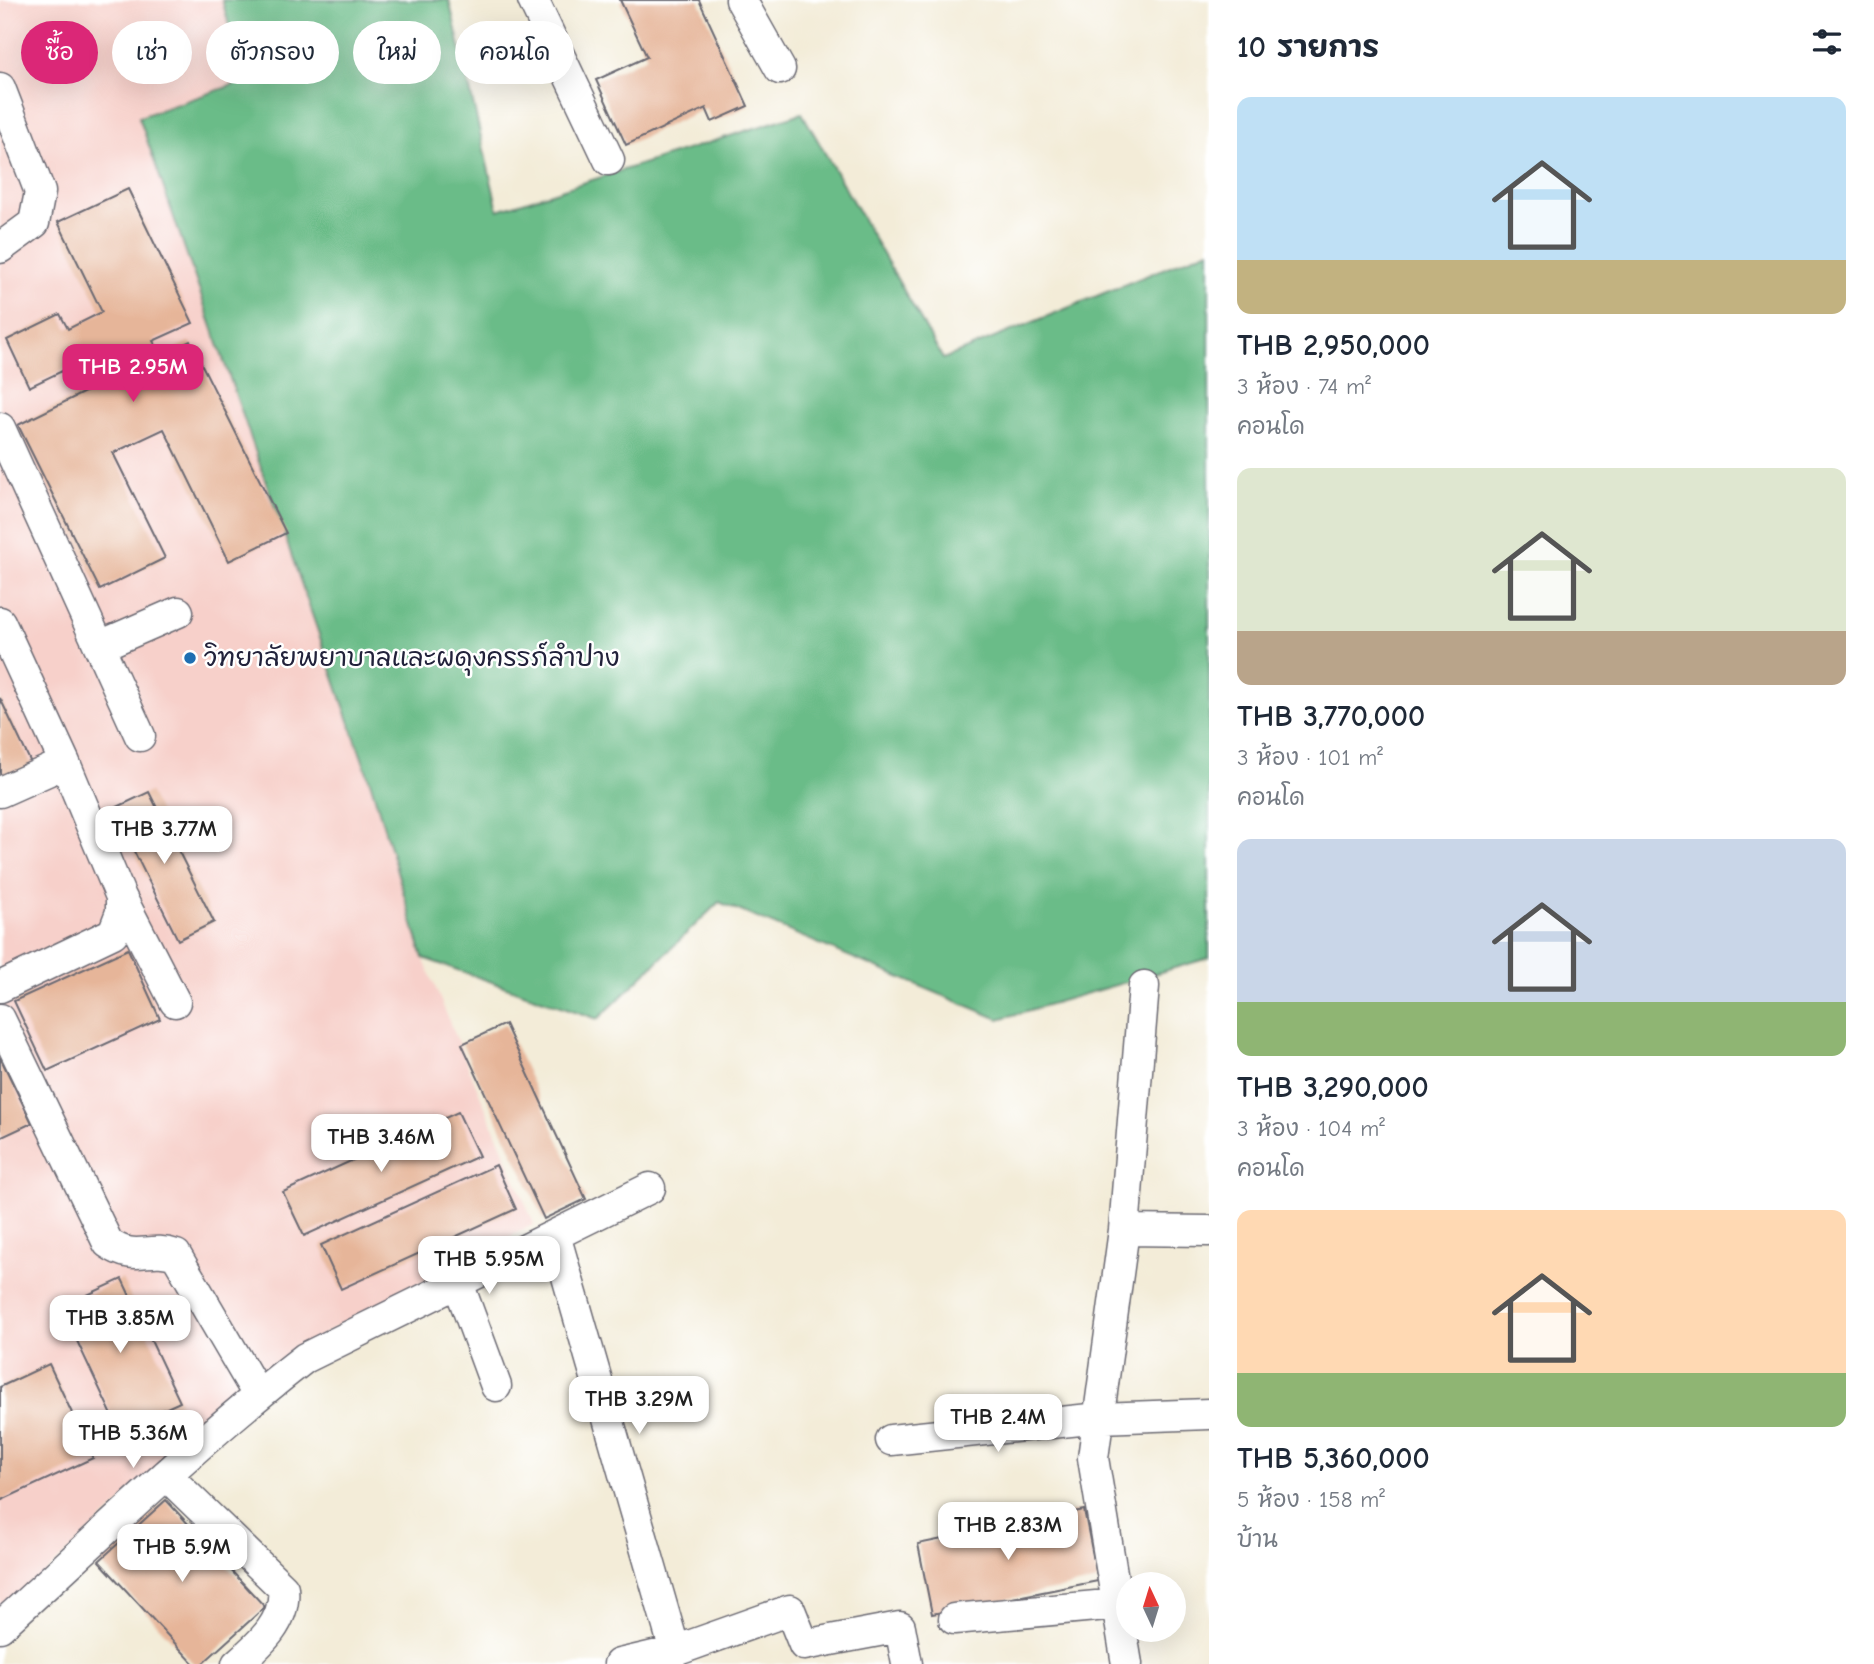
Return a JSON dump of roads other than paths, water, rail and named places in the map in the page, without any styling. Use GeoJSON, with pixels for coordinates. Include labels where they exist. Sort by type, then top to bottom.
{"type":"FeatureCollection","features":[{"type":"Feature","properties":{"kind":"street"},"geometry":{"type":"LineString","coordinates":[[533,0],[609,160]]}},
{"type":"Feature","properties":{"kind":"street"},"geometry":{"type":"LineString","coordinates":[[741,0],[780,69]]}},
{"type":"Feature","properties":{"kind":"street"},"geometry":{"type":"LineString","coordinates":[[0,88],[40,192],[34,223],[0,248]]}},
{"type":"Feature","properties":{"kind":"street"},"geometry":{"type":"LineString","coordinates":[[0,428],[140,736]]}},
{"type":"Feature","properties":{"kind":"street"},"geometry":{"type":"LineString","coordinates":[[100,646],[178,612]]}},
{"type":"Feature","properties":{"kind":"street"},"geometry":{"type":"LineString","coordinates":[[0,622],[65,764],[121,897],[175,1002]]}},
{"type":"Feature","properties":{"kind":"street"},"geometry":{"type":"LineString","coordinates":[[0,792],[65,764]]}},
{"type":"Feature","properties":{"kind":"street"},"geometry":{"type":"LineString","coordinates":[[0,987],[113,933],[121,912],[121,897]]}},
{"type":"Feature","properties":{"kind":"street"},"geometry":{"type":"LineString","coordinates":[[1116,1593],[1093,1458],[1125,1230],[1144,986]]}},
{"type":"Feature","properties":{"kind":"street"},"geometry":{"type":"LineString","coordinates":[[0,1019],[107,1243],[121,1253],[165,1251],[176,1255],[258,1395]]}},
{"type":"Feature","properties":{"kind":"street"},"geometry":{"type":"LineString","coordinates":[[0,1627],[166,1475],[305,1358],[650,1188]]}},
{"type":"Feature","properties":{"kind":"street"},"geometry":{"type":"LineString","coordinates":[[1125,1230],[1209,1231]]}},
{"type":"Feature","properties":{"kind":"street"},"geometry":{"type":"LineString","coordinates":[[555,1236],[675,1651]]}},
{"type":"Feature","properties":{"kind":"street"},"geometry":{"type":"LineString","coordinates":[[458,1283],[496,1386]]}},
{"type":"Feature","properties":{"kind":"street"},"geometry":{"type":"LineString","coordinates":[[891,1440],[1099,1418],[1209,1414]]}},
{"type":"Feature","properties":{"kind":"street"},"geometry":{"type":"LineString","coordinates":[[166,1475],[283,1588],[285,1602],[278,1619],[264,1640],[237,1664]]}},
{"type":"Feature","properties":{"kind":"street"},"geometry":{"type":"LineString","coordinates":[[954,1619],[1116,1605]]}},
{"type":"Feature","properties":{"kind":"street"},"geometry":{"type":"LineString","coordinates":[[619,1664],[675,1651],[790,1610],[804,1645],[901,1627],[906,1664]]}},
{"type":"Feature","properties":{"kind":"street"},"geometry":{"type":"LineString","coordinates":[[1124,1642],[1127,1664]]}},
{"type":"Feature","properties":{"kind":"place","name":"วิทยาลัยพยาบาลและผดุงครรภ์ลําปาง"},"geometry":{"type":"Point","coordinates":[190,658]}}]}
